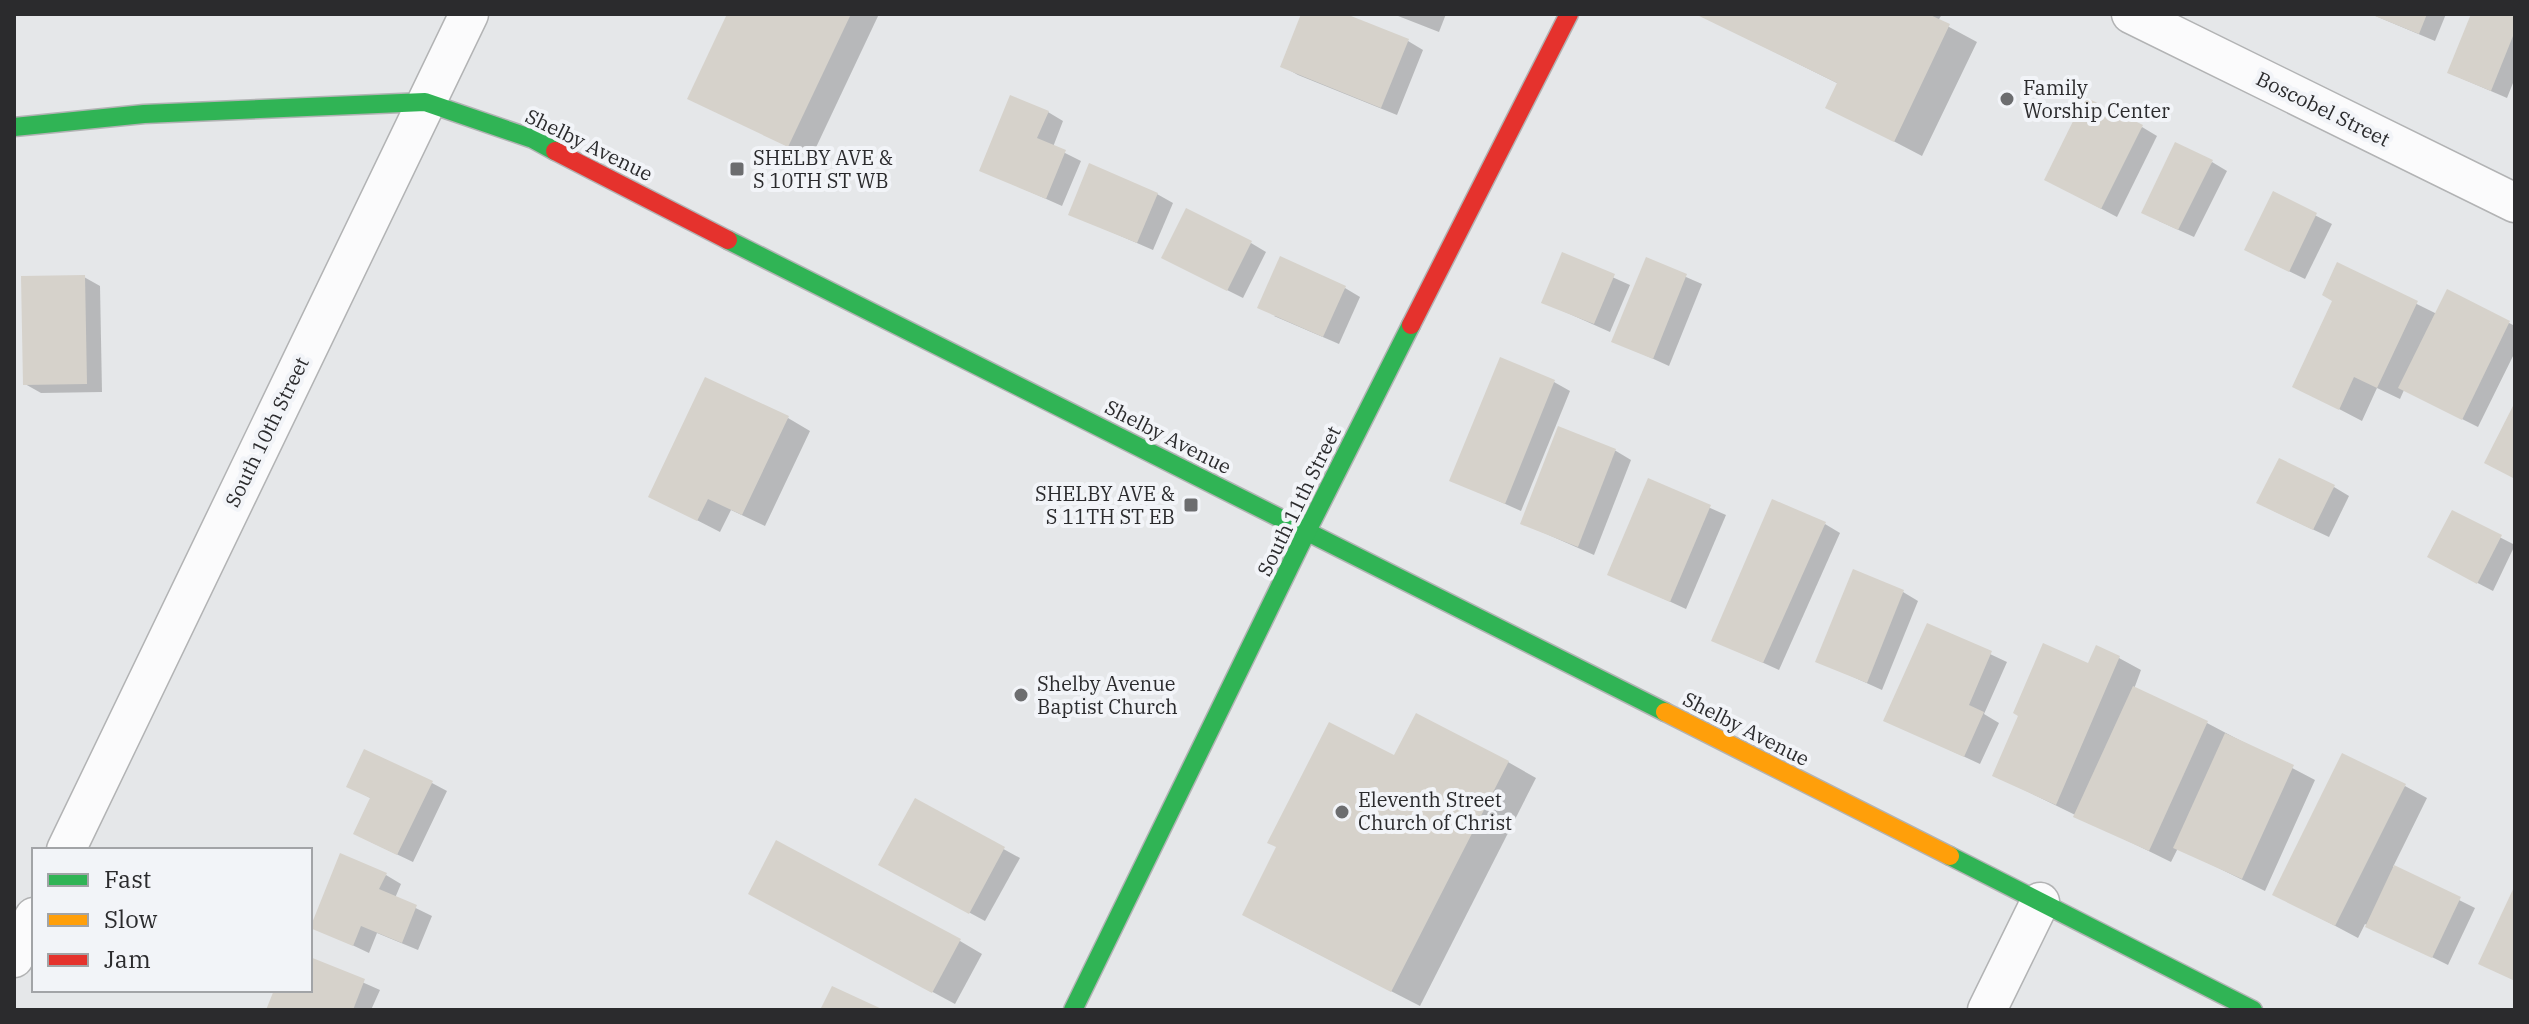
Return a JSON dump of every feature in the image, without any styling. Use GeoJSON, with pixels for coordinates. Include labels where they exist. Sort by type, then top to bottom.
{"type":"FeatureCollection","features":[{"type":"Feature","properties":{"kind":"street","name":"South 10th Street"},"geometry":{"type":"LineString","coordinates":[[67,848],[469,14]]}},
{"type":"Feature","properties":{"kind":"street","name":"South 11th Street"},"geometry":{"type":"LineString","coordinates":[[1073,1010],[1307,531],[1569,14]]}},
{"type":"Feature","properties":{"kind":"street","name":"Boscobel Street"},"geometry":{"type":"LineString","coordinates":[[2131,14],[2515,203]]}},
{"type":"Feature","properties":{"kind":"street","name":"Shelby Avenue"},"geometry":{"type":"LineString","coordinates":[[14,127],[144,114],[425,102],[533,139],[856,306],[2253,1010]]}},
{"type":"Feature","properties":{"kind":"street"},"geometry":{"type":"LineString","coordinates":[[1987,1010],[2040,902]]}},
{"type":"Feature","properties":{"kind":"street"},"geometry":{"type":"LineString","coordinates":[[14,958],[32,921]]}},
{"type":"Feature","properties":{"kind":"building"},"geometry":{"type":"Polygon","coordinates":[[[727,14],[851,14],[788,147],[687,99],[727,14]]]}},
{"type":"Feature","properties":{"kind":"building"},"geometry":{"type":"Polygon","coordinates":[[[1301,14],[1346,14],[1409,39],[1381,108],[1280,67],[1301,14]]]}},
{"type":"Feature","properties":{"kind":"building"},"geometry":{"type":"Polygon","coordinates":[[[1695,14],[1928,14],[1950,24],[1894,142],[1825,108],[1837,83],[1695,14]]]}},
{"type":"Feature","properties":{"kind":"building"},"geometry":{"type":"Polygon","coordinates":[[[2370,14],[2427,14],[2419,34],[2370,14]]]}},
{"type":"Feature","properties":{"kind":"building"},"geometry":{"type":"Polygon","coordinates":[[[2471,14],[2515,14],[2515,31],[2491,91],[2447,73],[2471,14]]]}},
{"type":"Feature","properties":{"kind":"building"},"geometry":{"type":"Polygon","coordinates":[[[1010,95],[1049,111],[1037,138],[1066,150],[1046,199],[979,171],[1010,95]]]}},
{"type":"Feature","properties":{"kind":"building"},"geometry":{"type":"Polygon","coordinates":[[[2085,97],[2143,125],[2101,209],[2044,180],[2085,97]]]}},
{"type":"Feature","properties":{"kind":"building"},"geometry":{"type":"Polygon","coordinates":[[[2175,142],[2213,160],[2178,230],[2141,213],[2175,142]]]}},
{"type":"Feature","properties":{"kind":"building"},"geometry":{"type":"Polygon","coordinates":[[[1089,163],[1158,193],[1137,243],[1068,215],[1089,163]]]}},
{"type":"Feature","properties":{"kind":"building"},"geometry":{"type":"Polygon","coordinates":[[[2273,191],[2317,213],[2289,272],[2244,250],[2273,191]]]}},
{"type":"Feature","properties":{"kind":"building"},"geometry":{"type":"Polygon","coordinates":[[[1186,208],[1252,241],[1227,291],[1161,258],[1186,208]]]}},
{"type":"Feature","properties":{"kind":"building"},"geometry":{"type":"Polygon","coordinates":[[[1562,252],[1615,274],[1594,324],[1541,303],[1562,252]]]}},
{"type":"Feature","properties":{"kind":"building"},"geometry":{"type":"Polygon","coordinates":[[[1280,256],[1346,286],[1323,337],[1257,308],[1280,256]]]}},
{"type":"Feature","properties":{"kind":"building"},"geometry":{"type":"Polygon","coordinates":[[[1646,257],[1687,274],[1653,359],[1611,342],[1646,257]]]}},
{"type":"Feature","properties":{"kind":"building"},"geometry":{"type":"Polygon","coordinates":[[[2337,262],[2418,301],[2377,388],[2354,377],[2339,410],[2292,387],[2332,301],[2322,295],[2337,262]]]}},
{"type":"Feature","properties":{"kind":"building"},"geometry":{"type":"Polygon","coordinates":[[[85,275],[87,384],[23,385],[21,276],[85,275]]]}},
{"type":"Feature","properties":{"kind":"building"},"geometry":{"type":"Polygon","coordinates":[[[2447,289],[2510,321],[2462,420],[2398,388],[2447,289]]]}},
{"type":"Feature","properties":{"kind":"building"},"geometry":{"type":"Polygon","coordinates":[[[1500,357],[1555,380],[1505,504],[1449,481],[1500,357]]]}},
{"type":"Feature","properties":{"kind":"building"},"geometry":{"type":"Polygon","coordinates":[[[705,377],[789,416],[742,515],[708,499],[697,521],[648,497],[705,377]]]}},
{"type":"Feature","properties":{"kind":"building"},"geometry":{"type":"Polygon","coordinates":[[[2515,402],[2515,479],[2484,463],[2515,402]]]}},
{"type":"Feature","properties":{"kind":"building"},"geometry":{"type":"Polygon","coordinates":[[[1558,426],[1616,449],[1578,547],[1520,524],[1558,426]]]}},
{"type":"Feature","properties":{"kind":"building"},"geometry":{"type":"Polygon","coordinates":[[[2279,458],[2335,485],[2313,530],[2256,503],[2279,458]]]}},
{"type":"Feature","properties":{"kind":"building"},"geometry":{"type":"Polygon","coordinates":[[[1648,478],[1711,505],[1670,602],[1607,575],[1648,478]]]}},
{"type":"Feature","properties":{"kind":"building"},"geometry":{"type":"Polygon","coordinates":[[[1772,499],[1826,522],[1763,663],[1711,641],[1772,499]]]}},
{"type":"Feature","properties":{"kind":"building"},"geometry":{"type":"Polygon","coordinates":[[[2452,510],[2502,535],[2477,584],[2427,557],[2452,510]]]}},
{"type":"Feature","properties":{"kind":"building"},"geometry":{"type":"Polygon","coordinates":[[[1853,569],[1904,590],[1867,683],[1815,662],[1853,569]]]}},
{"type":"Feature","properties":{"kind":"building"},"geometry":{"type":"Polygon","coordinates":[[[1927,623],[1992,651],[1969,705],[1984,712],[1964,757],[1883,721],[1927,623]]]}},
{"type":"Feature","properties":{"kind":"building"},"geometry":{"type":"Polygon","coordinates":[[[2043,643],[2088,663],[2096,645],[2120,656],[2056,805],[1992,776],[2018,716],[2013,713],[2043,643]]]}},
{"type":"Feature","properties":{"kind":"building"},"geometry":{"type":"Polygon","coordinates":[[[2133,686],[2208,721],[2149,851],[2073,817],[2133,686]]]}},
{"type":"Feature","properties":{"kind":"building"},"geometry":{"type":"Polygon","coordinates":[[[1416,713],[1509,761],[1391,992],[1242,915],[1276,847],[1267,843],[1329,722],[1394,755],[1416,713]]]}},
{"type":"Feature","properties":{"kind":"building"},"geometry":{"type":"Polygon","coordinates":[[[2225,733],[2294,765],[2242,879],[2173,848],[2225,733]]]}},
{"type":"Feature","properties":{"kind":"building"},"geometry":{"type":"Polygon","coordinates":[[[364,749],[433,781],[397,855],[353,834],[370,798],[346,787],[364,749]]]}},
{"type":"Feature","properties":{"kind":"building"},"geometry":{"type":"Polygon","coordinates":[[[2342,753],[2406,784],[2335,926],[2272,895],[2342,753]]]}},
{"type":"Feature","properties":{"kind":"building"},"geometry":{"type":"Polygon","coordinates":[[[915,798],[1005,847],[969,914],[878,865],[915,798]]]}},
{"type":"Feature","properties":{"kind":"building"},"geometry":{"type":"Polygon","coordinates":[[[776,840],[961,939],[932,993],[748,894],[776,840]]]}},
{"type":"Feature","properties":{"kind":"building"},"geometry":{"type":"Polygon","coordinates":[[[340,853],[387,873],[379,889],[417,905],[402,943],[361,926],[353,946],[312,929],[340,853]]]}},
{"type":"Feature","properties":{"kind":"building"},"geometry":{"type":"Polygon","coordinates":[[[2394,865],[2461,897],[2432,958],[2365,927],[2394,865]]]}},
{"type":"Feature","properties":{"kind":"building"},"geometry":{"type":"Polygon","coordinates":[[[2515,885],[2515,981],[2478,964],[2515,885]]]}},
{"type":"Feature","properties":{"kind":"building"},"geometry":{"type":"Polygon","coordinates":[[[312,958],[365,979],[353,1010],[266,1010],[273,992],[312,992],[312,958]]]}},
{"type":"Feature","properties":{"kind":"building"},"geometry":{"type":"Polygon","coordinates":[[[832,986],[884,1010],[820,1010],[832,986]]]}},
{"type":"Feature","properties":{"kind":"traffic: fast"},"geometry":{"type":"LineString","coordinates":[[14,127],[144,114],[425,102],[533,139],[555,151]]}},
{"type":"Feature","properties":{"kind":"traffic: fast"},"geometry":{"type":"LineString","coordinates":[[728,240],[1665,712]]}},
{"type":"Feature","properties":{"kind":"traffic: fast"},"geometry":{"type":"LineString","coordinates":[[1073,1010],[1411,325]]}},
{"type":"Feature","properties":{"kind":"traffic: fast"},"geometry":{"type":"LineString","coordinates":[[1950,856],[2253,1010]]}},
{"type":"Feature","properties":{"kind":"traffic: slow"},"geometry":{"type":"LineString","coordinates":[[1665,712],[1950,856]]}},
{"type":"Feature","properties":{"kind":"traffic: jam"},"geometry":{"type":"LineString","coordinates":[[1411,325],[1569,14]]}},
{"type":"Feature","properties":{"kind":"traffic: jam"},"geometry":{"type":"LineString","coordinates":[[555,151],[728,240]]}},
{"type":"Feature","properties":{"kind":"place","name":"Family Worship Center"},"geometry":{"type":"Point","coordinates":[2007,99]}},
{"type":"Feature","properties":{"kind":"place","name":"SHELBY AVE & S 10TH ST WB"},"geometry":{"type":"Point","coordinates":[737,169]}},
{"type":"Feature","properties":{"kind":"place","name":"SHELBY AVE & S 11TH ST EB"},"geometry":{"type":"Point","coordinates":[1191,505]}},
{"type":"Feature","properties":{"kind":"place","name":"Shelby Avenue Baptist Church"},"geometry":{"type":"Point","coordinates":[1021,695]}},
{"type":"Feature","properties":{"kind":"place","name":"Eleventh Street Church of Christ"},"geometry":{"type":"Point","coordinates":[1342,812]}}]}
